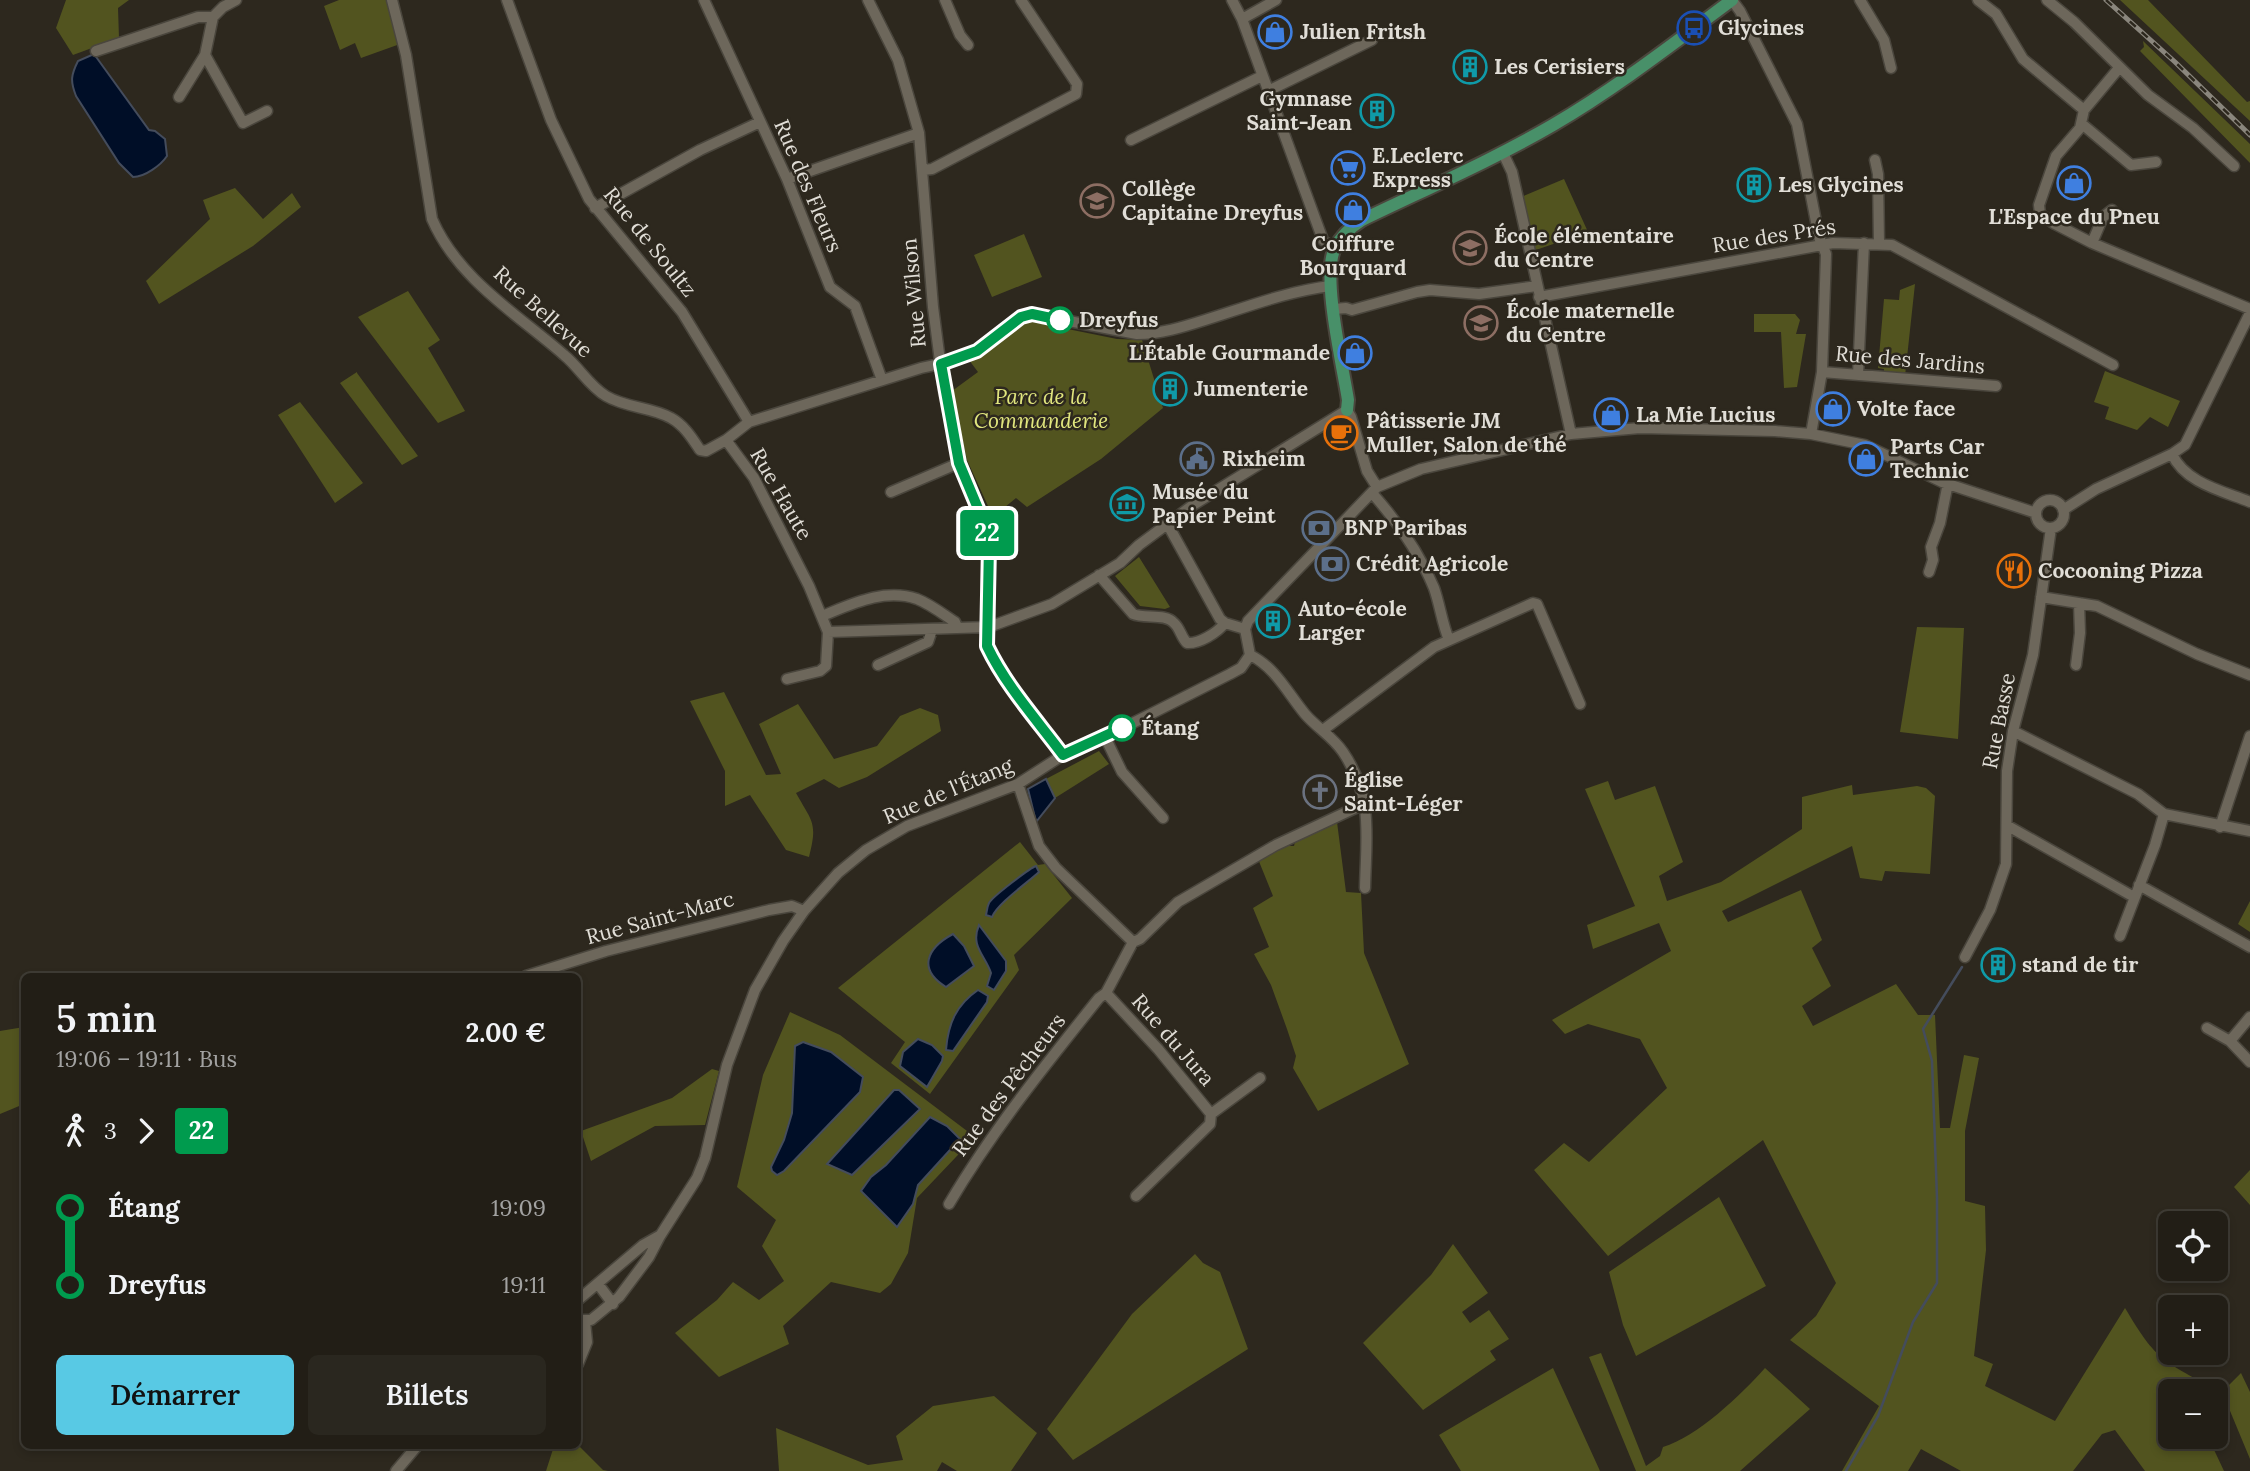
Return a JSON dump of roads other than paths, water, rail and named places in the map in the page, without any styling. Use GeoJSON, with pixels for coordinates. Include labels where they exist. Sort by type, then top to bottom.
{"type":"FeatureCollection","features":[{"type":"Feature","properties":{"kind":"main road"},"geometry":{"type":"LineString","coordinates":[[1347,410],[1348,400],[1331,286],[1334,249],[1344,235],[1362,220],[1503,153],[1595,99],[1732,0]]}},
{"type":"Feature","properties":{"kind":"street"},"geometry":{"type":"LineString","coordinates":[[179,97],[205,55],[213,17],[236,0]]}},
{"type":"Feature","properties":{"kind":"street","name":"Rue Bellevue"},"geometry":{"type":"LineString","coordinates":[[392,0],[406,55],[432,219],[440,239],[506,310],[565,356],[607,397],[671,418],[687,431],[700,450],[706,451],[726,439]]}},
{"type":"Feature","properties":{"kind":"street","name":"Rue de Soultz"},"geometry":{"type":"LineString","coordinates":[[508,0],[551,120],[589,200],[681,312],[749,422]]}},
{"type":"Feature","properties":{"kind":"street","name":"Rue des Fleurs"},"geometry":{"type":"LineString","coordinates":[[704,0],[787,179],[830,287],[855,306],[882,380]]}},
{"type":"Feature","properties":{"kind":"street","name":"Rue Wilson"},"geometry":{"type":"LineString","coordinates":[[868,0],[898,60],[919,133],[933,307],[941,364],[959,463],[982,518],[989,545],[987,646],[1009,683],[1063,755]]}},
{"type":"Feature","properties":{"kind":"street"},"geometry":{"type":"LineString","coordinates":[[945,0],[960,35],[968,45]]}},
{"type":"Feature","properties":{"kind":"street"},"geometry":{"type":"LineString","coordinates":[[923,170],[932,169],[1076,94],[1077,84],[1021,0]]}},
{"type":"Feature","properties":{"kind":"street"},"geometry":{"type":"LineString","coordinates":[[1232,0],[1242,19],[1322,240],[1334,249]]}},
{"type":"Feature","properties":{"kind":"street"},"geometry":{"type":"LineString","coordinates":[[1242,19],[1276,0]]}},
{"type":"Feature","properties":{"kind":"street"},"geometry":{"type":"LineString","coordinates":[[1732,0],[1797,124],[1819,237],[1826,254],[1822,373],[1811,434]]}},
{"type":"Feature","properties":{"kind":"street"},"geometry":{"type":"LineString","coordinates":[[1860,0],[1884,40],[1891,68]]}},
{"type":"Feature","properties":{"kind":"street"},"geometry":{"type":"LineString","coordinates":[[1978,0],[1996,14],[2023,59],[2084,110]]}},
{"type":"Feature","properties":{"kind":"street"},"geometry":{"type":"LineString","coordinates":[[2047,0],[2074,22],[2152,99],[2193,128],[2234,166]]}},
{"type":"Feature","properties":{"kind":"street"},"geometry":{"type":"LineString","coordinates":[[96,51],[198,17],[213,17]]}},
{"type":"Feature","properties":{"kind":"street"},"geometry":{"type":"LineString","coordinates":[[1268,91],[1372,40]]}},
{"type":"Feature","properties":{"kind":"street"},"geometry":{"type":"LineString","coordinates":[[205,55],[243,122],[267,111]]}},
{"type":"Feature","properties":{"kind":"street"},"geometry":{"type":"LineString","coordinates":[[2063,510],[2096,489],[2172,454],[2185,445],[2246,335],[2250,311],[2092,243],[2045,218],[2038,208],[2056,156],[2082,124],[2084,110],[2119,68]]}},
{"type":"Feature","properties":{"kind":"street"},"geometry":{"type":"LineString","coordinates":[[1130,140],[1262,76]]}},
{"type":"Feature","properties":{"kind":"street"},"geometry":{"type":"LineString","coordinates":[[595,208],[701,150],[760,122]]}},
{"type":"Feature","properties":{"kind":"street"},"geometry":{"type":"LineString","coordinates":[[2082,124],[2131,165],[2156,162]]}},
{"type":"Feature","properties":{"kind":"street"},"geometry":{"type":"LineString","coordinates":[[787,179],[919,133]]}},
{"type":"Feature","properties":{"kind":"street"},"geometry":{"type":"LineString","coordinates":[[1503,153],[1511,173],[1571,434]]}},
{"type":"Feature","properties":{"kind":"street"},"geometry":{"type":"LineString","coordinates":[[1875,160],[1878,174],[1879,244]]}},
{"type":"Feature","properties":{"kind":"street"},"geometry":{"type":"LineString","coordinates":[[2092,243],[2103,217],[2112,210]]}},
{"type":"Feature","properties":{"kind":"street"},"geometry":{"type":"LineString","coordinates":[[1858,375],[1864,243]]}},
{"type":"Feature","properties":{"kind":"street","name":"Rue des Prés"},"geometry":{"type":"LineString","coordinates":[[1539,297],[1823,245],[1879,244],[1900,248],[2113,365]]}},
{"type":"Feature","properties":{"kind":"street","name":"Rue Haute"},"geometry":{"type":"LineString","coordinates":[[787,679],[820,671],[826,666],[828,632],[754,478],[726,439],[749,422],[977,351],[1021,317],[1032,314],[1148,334],[1169,331],[1261,302],[1331,286]]}},
{"type":"Feature","properties":{"kind":"street"},"geometry":{"type":"LineString","coordinates":[[1334,309],[1352,310],[1430,290],[1479,294],[1537,286]]}},
{"type":"Feature","properties":{"kind":"street","name":"Rue des Jardins"},"geometry":{"type":"LineString","coordinates":[[1822,373],[1996,386]]}},
{"type":"Feature","properties":{"kind":"street"},"geometry":{"type":"LineString","coordinates":[[828,632],[989,627],[1052,604],[1120,563],[1139,545],[1193,505],[1347,410],[1375,490],[1435,590],[1449,640]]}},
{"type":"Feature","properties":{"kind":"street"},"geometry":{"type":"LineString","coordinates":[[1365,888],[1366,803],[1359,781],[1343,750],[1307,717],[1267,665],[1250,655],[1245,629],[1248,621],[1375,490],[1421,470],[1571,434],[1640,428],[1775,431],[1811,434],[1865,445],[1948,484],[2036,513]]}},
{"type":"Feature","properties":{"kind":"street"},"geometry":{"type":"LineString","coordinates":[[2172,454],[2175,461],[2194,480],[2250,502]]}},
{"type":"Feature","properties":{"kind":"street"},"geometry":{"type":"LineString","coordinates":[[891,492],[959,463]]}},
{"type":"Feature","properties":{"kind":"street"},"geometry":{"type":"LineString","coordinates":[[1929,572],[1933,560],[1931,547],[1940,523],[1948,484]]}},
{"type":"Feature","properties":{"kind":"street"},"geometry":{"type":"LineString","coordinates":[[2048,501],[2057,503],[2063,510],[2062,522],[2051,528],[2039,522],[2036,513],[2040,505],[2048,501]]}},
{"type":"Feature","properties":{"kind":"street"},"geometry":{"type":"LineString","coordinates":[[1168,525],[1198,581],[1225,623],[1245,629]]}},
{"type":"Feature","properties":{"kind":"street","name":"Rue Basse"},"geometry":{"type":"LineString","coordinates":[[1965,957],[1990,909],[2006,864],[2007,771],[2013,731],[2032,654],[2051,528]]}},
{"type":"Feature","properties":{"kind":"street"},"geometry":{"type":"LineString","coordinates":[[1099,575],[1133,614],[1168,619],[1174,623],[1187,643],[1193,644],[1225,623]]}},
{"type":"Feature","properties":{"kind":"street"},"geometry":{"type":"LineString","coordinates":[[822,616],[873,597],[902,596],[925,603],[955,622],[957,627]]}},
{"type":"Feature","properties":{"kind":"street"},"geometry":{"type":"LineString","coordinates":[[2041,597],[2097,606],[2197,654],[2250,675]]}},
{"type":"Feature","properties":{"kind":"street"},"geometry":{"type":"LineString","coordinates":[[1323,730],[1415,660],[1449,640],[1533,603],[1537,604],[1580,704]]}},
{"type":"Feature","properties":{"kind":"street"},"geometry":{"type":"LineString","coordinates":[[2076,665],[2080,633],[2079,603]]}},
{"type":"Feature","properties":{"kind":"street"},"geometry":{"type":"LineString","coordinates":[[878,665],[928,642],[932,630]]}},
{"type":"Feature","properties":{"kind":"street","name":"Rue de l'Étang"},"geometry":{"type":"LineString","coordinates":[[581,1321],[600,1315],[613,1304],[649,1257],[697,1178],[705,1158],[727,1065],[755,990],[816,895],[851,861],[882,840],[921,820],[1018,784],[1063,755],[1105,737],[1230,674],[1241,667],[1250,655]]}},
{"type":"Feature","properties":{"kind":"street"},"geometry":{"type":"LineString","coordinates":[[2013,731],[2138,794],[2164,814],[2250,831]]}},
{"type":"Feature","properties":{"kind":"street"},"geometry":{"type":"LineString","coordinates":[[2220,827],[2250,736]]}},
{"type":"Feature","properties":{"kind":"street"},"geometry":{"type":"LineString","coordinates":[[1105,737],[1122,772],[1163,818]]}},
{"type":"Feature","properties":{"kind":"street"},"geometry":{"type":"LineString","coordinates":[[1018,784],[1039,846],[1064,877],[1133,942],[1140,939],[1178,902],[1248,860],[1366,803]]}},
{"type":"Feature","properties":{"kind":"street"},"geometry":{"type":"LineString","coordinates":[[2120,936],[2164,814]]}},
{"type":"Feature","properties":{"kind":"street"},"geometry":{"type":"LineString","coordinates":[[2008,826],[2134,897]]}},
{"type":"Feature","properties":{"kind":"street"},"geometry":{"type":"LineString","coordinates":[[2139,886],[2250,947]]}},
{"type":"Feature","properties":{"kind":"street","name":"Rue Saint-Marc"},"geometry":{"type":"LineString","coordinates":[[536,973],[607,951],[769,910],[792,906],[804,911]]}},
{"type":"Feature","properties":{"kind":"street","name":"Rue des Pêcheurs"},"geometry":{"type":"LineString","coordinates":[[949,1204],[969,1170],[1030,1087],[1092,1006],[1106,993],[1133,942]]}},
{"type":"Feature","properties":{"kind":"street","name":"Rue du Jura"},"geometry":{"type":"LineString","coordinates":[[1106,993],[1211,1114],[1210,1124],[1136,1196]]}},
{"type":"Feature","properties":{"kind":"street"},"geometry":{"type":"LineString","coordinates":[[2230,1041],[2250,1017]]}},
{"type":"Feature","properties":{"kind":"street"},"geometry":{"type":"LineString","coordinates":[[2207,1028],[2230,1041],[2250,1062]]}},
{"type":"Feature","properties":{"kind":"street","name":"Rue du Jura"},"geometry":{"type":"LineString","coordinates":[[1211,1114],[1260,1079]]}},
{"type":"Feature","properties":{"kind":"street","name":"Rue de l'Étang"},"geometry":{"type":"LineString","coordinates":[[581,1298],[643,1245],[660,1236]]}},
{"type":"Feature","properties":{"kind":"street"},"geometry":{"type":"LineString","coordinates":[[598,1284],[613,1304]]}},
{"type":"Feature","properties":{"kind":"street"},"geometry":{"type":"LineString","coordinates":[[581,1321],[587,1342],[581,1357]]}},
{"type":"Feature","properties":{"kind":"street"},"geometry":{"type":"LineString","coordinates":[[396,1471],[414,1449]]}},
{"type":"Feature","properties":{"kind":"water"},"geometry":{"type":"Polygon","coordinates":[[[94,54],[149,130],[165,139],[167,156],[157,167],[143,175],[133,177],[119,163],[76,96],[72,82],[78,61],[94,54]]]}},
{"type":"Feature","properties":{"kind":"water"},"geometry":{"type":"Polygon","coordinates":[[[1046,779],[1055,798],[1036,822],[1028,789],[1046,779]]]}},
{"type":"Feature","properties":{"kind":"water"},"geometry":{"type":"Polygon","coordinates":[[[1036,866],[1039,872],[1006,900],[992,917],[986,915],[988,904],[992,900],[1036,866]]]}},
{"type":"Feature","properties":{"kind":"water"},"geometry":{"type":"Polygon","coordinates":[[[979,925],[1006,961],[1006,971],[994,990],[987,986],[991,973],[977,945],[979,925]]]}},
{"type":"Feature","properties":{"kind":"water"},"geometry":{"type":"Polygon","coordinates":[[[953,934],[964,946],[974,966],[946,987],[931,973],[929,959],[937,946],[953,934]]]}},
{"type":"Feature","properties":{"kind":"water"},"geometry":{"type":"Polygon","coordinates":[[[978,990],[988,996],[987,1002],[953,1051],[946,1050],[954,1016],[964,1002],[978,990]]]}},
{"type":"Feature","properties":{"kind":"water"},"geometry":{"type":"Polygon","coordinates":[[[918,1039],[932,1045],[943,1056],[927,1087],[900,1066],[903,1052],[918,1039]]]}},
{"type":"Feature","properties":{"kind":"water"},"geometry":{"type":"Polygon","coordinates":[[[803,1042],[831,1052],[863,1077],[860,1092],[784,1171],[777,1175],[771,1167],[784,1140],[792,1113],[795,1046],[803,1042]]]}},
{"type":"Feature","properties":{"kind":"water"},"geometry":{"type":"Polygon","coordinates":[[[894,1090],[899,1090],[920,1109],[852,1175],[827,1164],[894,1090]]]}},
{"type":"Feature","properties":{"kind":"water"},"geometry":{"type":"Polygon","coordinates":[[[930,1117],[947,1126],[960,1139],[918,1185],[913,1204],[897,1227],[861,1191],[871,1177],[886,1165],[930,1117]]]}},
{"type":"Feature","properties":{"kind":"waterway"},"geometry":{"type":"LineString","coordinates":[[1846,1471],[1878,1416],[1913,1322],[1937,1283],[1932,1061],[1923,1029],[1962,967]]}},
{"type":"Feature","properties":{"kind":"railway"},"geometry":{"type":"LineString","coordinates":[[2106,0],[2250,135]]}},
{"type":"Feature","properties":{"kind":"place","name":"Glycines"},"geometry":{"type":"Point","coordinates":[1694,28]}},
{"type":"Feature","properties":{"kind":"place","name":"Julien Fritsh"},"geometry":{"type":"Point","coordinates":[1275,32]}},
{"type":"Feature","properties":{"kind":"place","name":"Les Cerisiers"},"geometry":{"type":"Point","coordinates":[1470,67]}},
{"type":"Feature","properties":{"kind":"place","name":"Gymnase Saint-Jean"},"geometry":{"type":"Point","coordinates":[1377,111]}},
{"type":"Feature","properties":{"kind":"place","name":"E.Leclerc Express"},"geometry":{"type":"Point","coordinates":[1348,168]}},
{"type":"Feature","properties":{"kind":"place","name":"L'Espace du Pneu"},"geometry":{"type":"Point","coordinates":[2074,183]}},
{"type":"Feature","properties":{"kind":"place","name":"Les Glycines"},"geometry":{"type":"Point","coordinates":[1754,185]}},
{"type":"Feature","properties":{"kind":"place","name":"Collège Capitaine Dreyfus"},"geometry":{"type":"Point","coordinates":[1097,201]}},
{"type":"Feature","properties":{"kind":"place","name":"Coiffure Bourquard"},"geometry":{"type":"Point","coordinates":[1353,210]}},
{"type":"Feature","properties":{"kind":"place","name":"École élémentaire du Centre"},"geometry":{"type":"Point","coordinates":[1470,248]}},
{"type":"Feature","properties":{"kind":"place","name":"Dreyfus"},"geometry":{"type":"Point","coordinates":[1060,320]}},
{"type":"Feature","properties":{"kind":"place","name":"École maternelle du Centre"},"geometry":{"type":"Point","coordinates":[1481,323]}},
{"type":"Feature","properties":{"kind":"place","name":"L'Étable Gourmande"},"geometry":{"type":"Point","coordinates":[1355,353]}},
{"type":"Feature","properties":{"kind":"place","name":"Jumenterie"},"geometry":{"type":"Point","coordinates":[1170,389]}},
{"type":"Feature","properties":{"kind":"place","name":"Volte face"},"geometry":{"type":"Point","coordinates":[1833,409]}},
{"type":"Feature","properties":{"kind":"place","name":"La Mie Lucius"},"geometry":{"type":"Point","coordinates":[1611,415]}},
{"type":"Feature","properties":{"kind":"place","name":"Pâtisserie JM Muller, Salon de thé"},"geometry":{"type":"Point","coordinates":[1341,433]}},
{"type":"Feature","properties":{"kind":"place","name":"Rixheim"},"geometry":{"type":"Point","coordinates":[1197,459]}},
{"type":"Feature","properties":{"kind":"place","name":"Parts Car Technic"},"geometry":{"type":"Point","coordinates":[1866,459]}},
{"type":"Feature","properties":{"kind":"place","name":"Musée du Papier Peint"},"geometry":{"type":"Point","coordinates":[1127,504]}},
{"type":"Feature","properties":{"kind":"place","name":"BNP Paribas"},"geometry":{"type":"Point","coordinates":[1319,528]}},
{"type":"Feature","properties":{"kind":"place","name":"Crédit Agricole"},"geometry":{"type":"Point","coordinates":[1332,564]}},
{"type":"Feature","properties":{"kind":"place","name":"Cocooning Pizza"},"geometry":{"type":"Point","coordinates":[2014,571]}},
{"type":"Feature","properties":{"kind":"place","name":"Auto-école Larger"},"geometry":{"type":"Point","coordinates":[1273,621]}},
{"type":"Feature","properties":{"kind":"place","name":"Étang"},"geometry":{"type":"Point","coordinates":[1122,728]}},
{"type":"Feature","properties":{"kind":"place","name":"Église Saint-Léger"},"geometry":{"type":"Point","coordinates":[1320,792]}},
{"type":"Feature","properties":{"kind":"place","name":"stand de tir"},"geometry":{"type":"Point","coordinates":[1998,965]}},
{"type":"Feature","properties":{"kind":"park label","name":"Parc de la Commanderie"},"geometry":{"type":"Point","coordinates":[1041,409]}}]}
